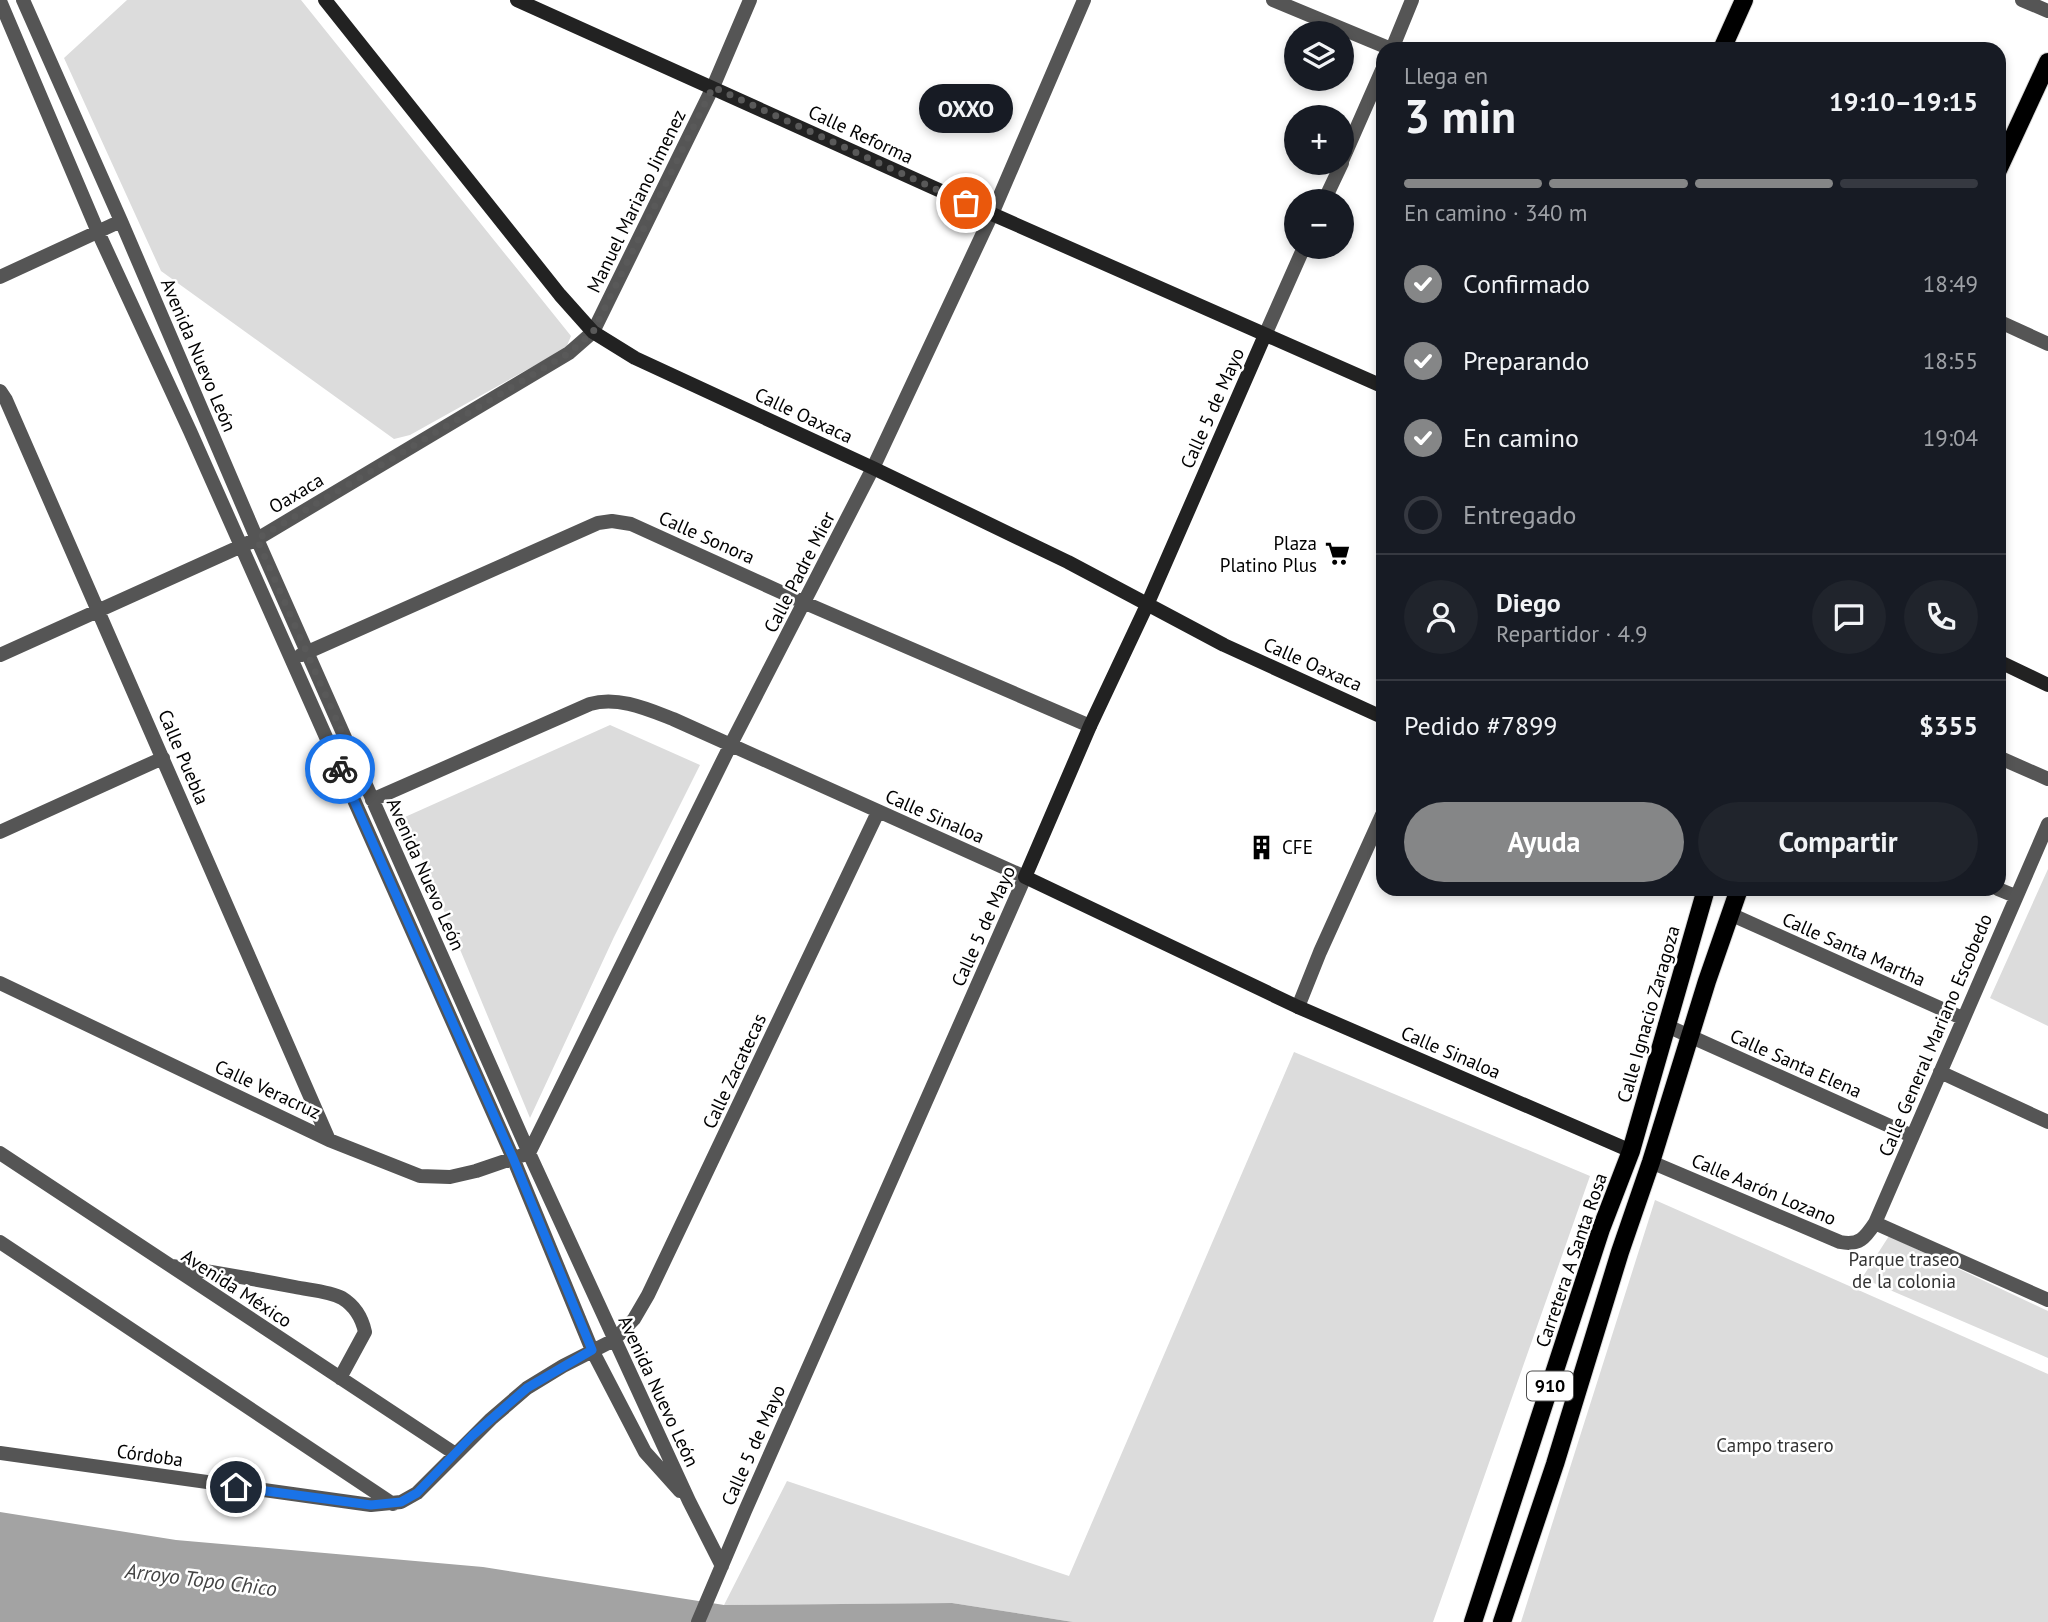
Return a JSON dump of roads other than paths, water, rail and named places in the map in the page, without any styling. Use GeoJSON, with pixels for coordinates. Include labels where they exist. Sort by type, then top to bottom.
{"type":"FeatureCollection","features":[{"type":"Feature","properties":{"kind":"main road"},"geometry":{"type":"LineString","coordinates":[[1725,42],[1744,0]]}},
{"type":"Feature","properties":{"kind":"main road"},"geometry":{"type":"LineString","coordinates":[[2006,153],[2048,62]]}},
{"type":"Feature","properties":{"kind":"main road","name":"Calle Ignacio Zaragoza"},"geometry":{"type":"LineString","coordinates":[[1631,1151],[1704,896]]}},
{"type":"Feature","properties":{"kind":"main road","name":"910"},"geometry":{"type":"LineString","coordinates":[[1502,1622],[1736,896]]}},
{"type":"Feature","properties":{"kind":"main road","name":"Carretera A Santa Rosa"},"geometry":{"type":"LineString","coordinates":[[1473,1622],[1601,1229],[1631,1151]]}},
{"type":"Feature","properties":{"kind":"street","name":"Avenida Nuevo León"},"geometry":{"type":"LineString","coordinates":[[23,0],[281,594],[529,1153],[689,1501],[722,1566]]}},
{"type":"Feature","properties":{"kind":"street","name":"Calle Reforma"},"geometry":{"type":"LineString","coordinates":[[517,0],[1376,383]]}},
{"type":"Feature","properties":{"kind":"street","name":"Manuel Mariano Jimenez"},"geometry":{"type":"LineString","coordinates":[[593,332],[713,87],[750,0]]}},
{"type":"Feature","properties":{"kind":"street","name":"Calle Padre Mier"},"geometry":{"type":"LineString","coordinates":[[529,1153],[730,746],[873,468],[992,214],[1084,0]]}},
{"type":"Feature","properties":{"kind":"street"},"geometry":{"type":"LineString","coordinates":[[1273,0],[1376,42]]}},
{"type":"Feature","properties":{"kind":"street"},"geometry":{"type":"LineString","coordinates":[[1395,42],[1412,0]]}},
{"type":"Feature","properties":{"kind":"street"},"geometry":{"type":"LineString","coordinates":[[2022,0],[2048,11]]}},
{"type":"Feature","properties":{"kind":"street"},"geometry":{"type":"LineString","coordinates":[[0,1],[98,232],[190,431],[513,1158],[592,1350],[645,1452],[689,1501]]}},
{"type":"Feature","properties":{"kind":"street","name":"Calle Oaxaca"},"geometry":{"type":"LineString","coordinates":[[330,2],[560,295],[593,332],[635,358],[1068,562],[1224,645],[1376,715]]}},
{"type":"Feature","properties":{"kind":"street"},"geometry":{"type":"LineString","coordinates":[[12,27],[31,17]]}},
{"type":"Feature","properties":{"kind":"street"},"geometry":{"type":"LineString","coordinates":[[1354,134],[1376,84]]}},
{"type":"Feature","properties":{"kind":"street"},"geometry":{"type":"LineString","coordinates":[[53,124],[74,114]]}},
{"type":"Feature","properties":{"kind":"street"},"geometry":{"type":"LineString","coordinates":[[62,148],[83,137]]}},
{"type":"Feature","properties":{"kind":"street"},"geometry":{"type":"LineString","coordinates":[[0,277],[121,221]]}},
{"type":"Feature","properties":{"kind":"street","name":"Calle 5 de Mayo"},"geometry":{"type":"LineString","coordinates":[[698,1622],[1040,846],[1090,726],[1147,605],[1299,259]]}},
{"type":"Feature","properties":{"kind":"street"},"geometry":{"type":"LineString","coordinates":[[126,294],[148,283]]}},
{"type":"Feature","properties":{"kind":"street"},"geometry":{"type":"LineString","coordinates":[[2006,325],[2048,344]]}},
{"type":"Feature","properties":{"kind":"street","name":"Oaxaca"},"geometry":{"type":"LineString","coordinates":[[0,655],[257,539],[569,353],[593,332]]}},
{"type":"Feature","properties":{"kind":"street"},"geometry":{"type":"LineString","coordinates":[[154,355],[174,345]]}},
{"type":"Feature","properties":{"kind":"street","name":"Calle Puebla"},"geometry":{"type":"LineString","coordinates":[[0,391],[101,611],[329,1140]]}},
{"type":"Feature","properties":{"kind":"street"},"geometry":{"type":"LineString","coordinates":[[190,431],[206,421]]}},
{"type":"Feature","properties":{"kind":"street","name":"Calle Sonora"},"geometry":{"type":"LineString","coordinates":[[291,659],[597,523],[612,521],[631,524],[805,603],[1090,726]]}},
{"type":"Feature","properties":{"kind":"street"},"geometry":{"type":"LineString","coordinates":[[266,602],[281,594]]}},
{"type":"Feature","properties":{"kind":"street"},"geometry":{"type":"LineString","coordinates":[[2006,665],[2048,685]]}},
{"type":"Feature","properties":{"kind":"street","name":"Calle Sinaloa"},"geometry":{"type":"LineString","coordinates":[[353,797],[370,795],[598,702],[613,702],[647,709],[1026,877],[1298,1007],[1631,1151]]}},
{"type":"Feature","properties":{"kind":"street"},"geometry":{"type":"LineString","coordinates":[[330,745],[344,737]]}},
{"type":"Feature","properties":{"kind":"street"},"geometry":{"type":"LineString","coordinates":[[0,832],[163,758]]}},
{"type":"Feature","properties":{"kind":"street"},"geometry":{"type":"LineString","coordinates":[[2006,761],[2048,779]]}},
{"type":"Feature","properties":{"kind":"street","name":"Calle Zacatecas"},"geometry":{"type":"LineString","coordinates":[[614,1340],[634,1318],[649,1295],[878,812]]}},
{"type":"Feature","properties":{"kind":"street"},"geometry":{"type":"LineString","coordinates":[[364,822],[379,815]]}},
{"type":"Feature","properties":{"kind":"street","name":"Calle General Mariano Escobedo"},"geometry":{"type":"LineString","coordinates":[[1875,1223],[2048,824]]}},
{"type":"Feature","properties":{"kind":"street"},"geometry":{"type":"LineString","coordinates":[[1298,1007],[1376,828]]}},
{"type":"Feature","properties":{"kind":"street"},"geometry":{"type":"LineString","coordinates":[[1040,846],[1042,872],[1061,895]]}},
{"type":"Feature","properties":{"kind":"street"},"geometry":{"type":"LineString","coordinates":[[384,869],[400,862]]}},
{"type":"Feature","properties":{"kind":"street"},"geometry":{"type":"LineString","coordinates":[[2006,892],[2015,896]]}},
{"type":"Feature","properties":{"kind":"street","name":"Calle Santa Martha"},"geometry":{"type":"LineString","coordinates":[[1730,914],[1962,1018]]}},
{"type":"Feature","properties":{"kind":"street"},"geometry":{"type":"LineString","coordinates":[[429,973],[446,965]]}},
{"type":"Feature","properties":{"kind":"street","name":"Calle Veracruz"},"geometry":{"type":"LineString","coordinates":[[0,983],[329,1140],[420,1176],[450,1177],[529,1153]]}},
{"type":"Feature","properties":{"kind":"street","name":"Calle Santa Elena"},"geometry":{"type":"LineString","coordinates":[[1665,1025],[1912,1136]]}},
{"type":"Feature","properties":{"kind":"street"},"geometry":{"type":"LineString","coordinates":[[466,1054],[482,1047]]}},
{"type":"Feature","properties":{"kind":"street"},"geometry":{"type":"LineString","coordinates":[[1940,1072],[2048,1122]]}},
{"type":"Feature","properties":{"kind":"street","name":"Avenida México"},"geometry":{"type":"LineString","coordinates":[[0,1153],[454,1454]]}},
{"type":"Feature","properties":{"kind":"street","name":"Calle Aarón Lozano"},"geometry":{"type":"LineString","coordinates":[[1651,1162],[1840,1242],[1859,1242],[1875,1223]]}},
{"type":"Feature","properties":{"kind":"street"},"geometry":{"type":"LineString","coordinates":[[1875,1223],[2048,1300]]}},
{"type":"Feature","properties":{"kind":"street"},"geometry":{"type":"LineString","coordinates":[[0,1242],[393,1504]]}},
{"type":"Feature","properties":{"kind":"street"},"geometry":{"type":"LineString","coordinates":[[167,1265],[338,1296],[347,1302],[363,1321],[366,1332],[340,1378]]}},
{"type":"Feature","properties":{"kind":"street"},"geometry":{"type":"LineString","coordinates":[[454,1454],[527,1388],[614,1340]]}},
{"type":"Feature","properties":{"kind":"street","name":"Córdoba"},"geometry":{"type":"LineString","coordinates":[[0,1454],[371,1505],[393,1504],[417,1493],[454,1454]]}},
{"type":"Feature","properties":{"kind":"water","name":"Arroyo Topo Chico"},"geometry":{"type":"Polygon","coordinates":[[[0,1512],[176,1540],[483,1567],[724,1605],[952,1603],[1073,1622],[0,1622],[0,1512]]]}},
{"type":"Feature","properties":{"kind":"place","name":"OXXO"},"geometry":{"type":"Point","coordinates":[966,203]}},
{"type":"Feature","properties":{"kind":"place","name":"Plaza Platino Plus"},"geometry":{"type":"Point","coordinates":[1337,554]}},
{"type":"Feature","properties":{"kind":"place","name":"CFE"},"geometry":{"type":"Point","coordinates":[1262,847]}},
{"type":"Feature","properties":{"kind":"park label","name":"Parque traseo de la colonia"},"geometry":{"type":"Point","coordinates":[1904,1270]}},
{"type":"Feature","properties":{"kind":"park label","name":"Campo trasero"},"geometry":{"type":"Point","coordinates":[1775,1445]}}]}
